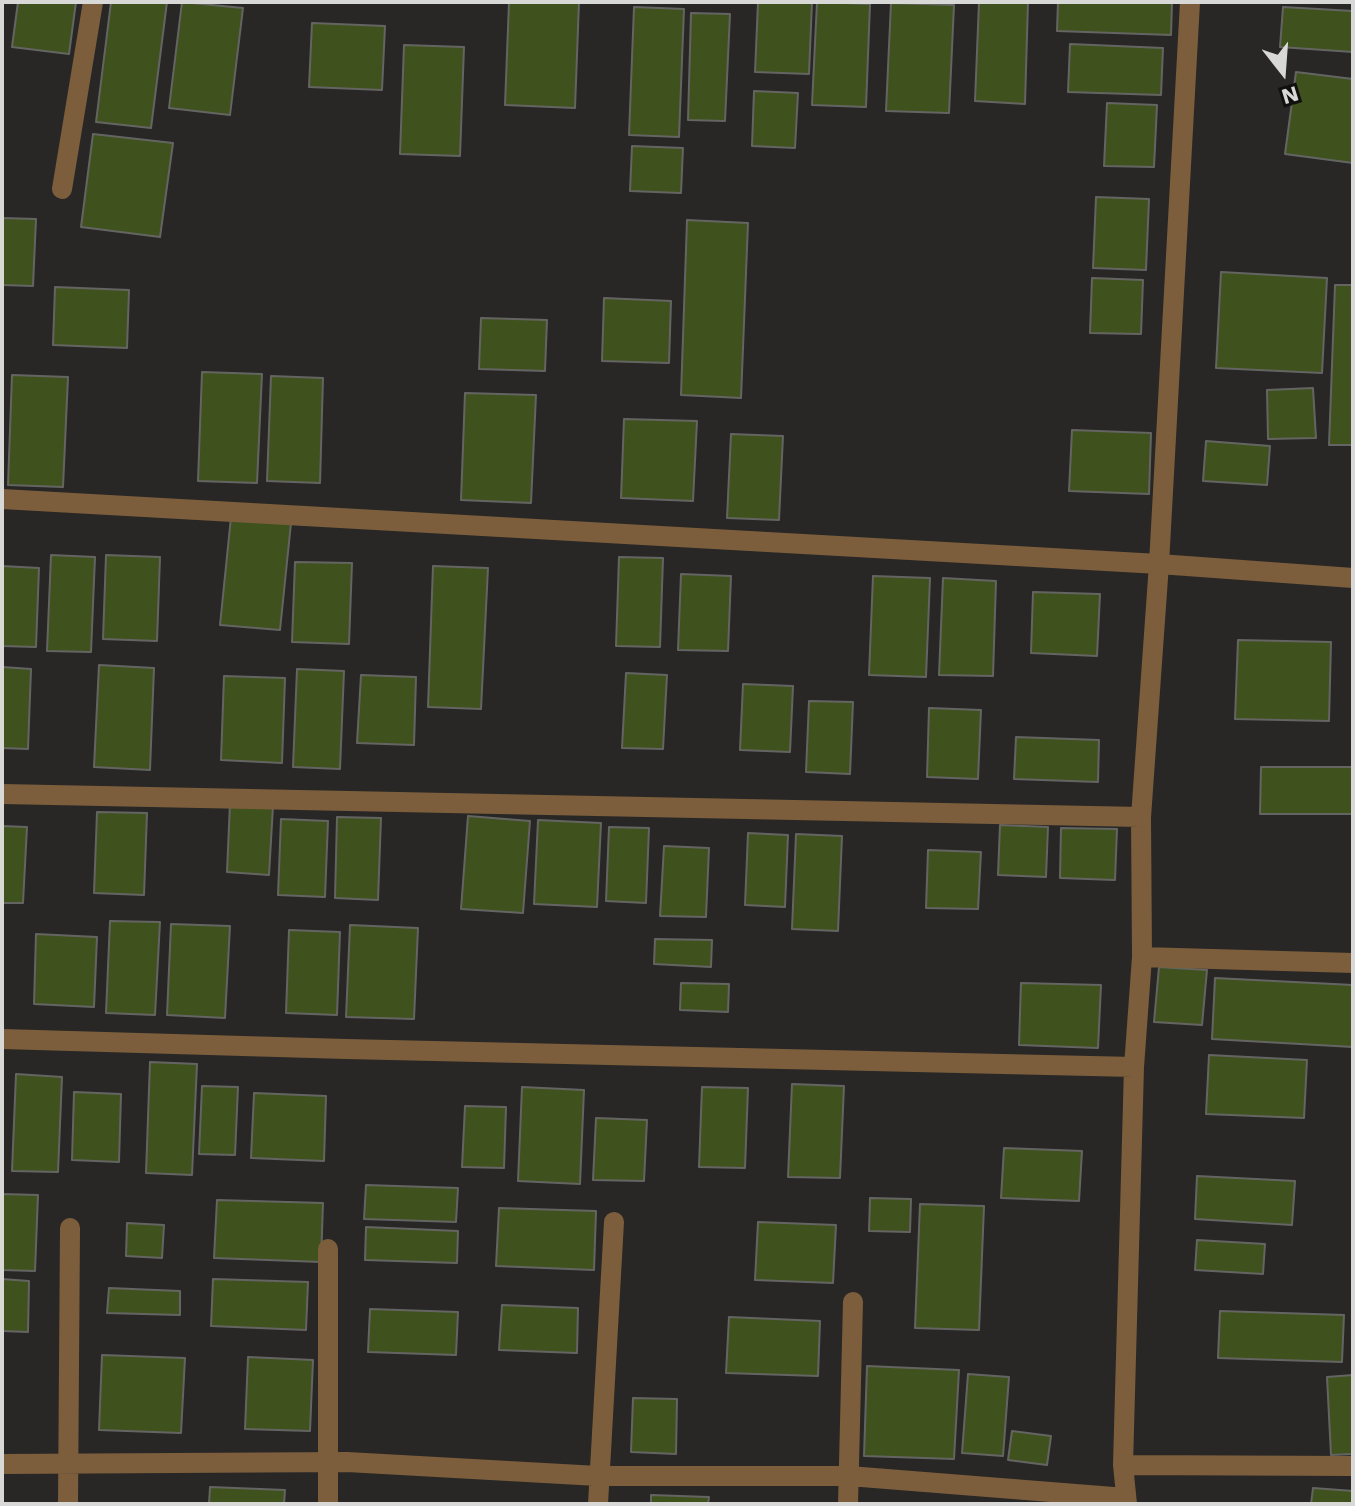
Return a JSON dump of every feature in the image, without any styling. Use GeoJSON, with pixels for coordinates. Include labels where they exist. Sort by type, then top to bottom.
{"type":"FeatureCollection","features":[{"type":"Feature","properties":{"kind":"street"},"geometry":{"type":"LineString","coordinates":[[62,189],[93,2]]}},
{"type":"Feature","properties":{"kind":"street"},"geometry":{"type":"LineString","coordinates":[[2,1464],[329,1462],[598,1476],[849,1476],[1126,1501],[1123,1465],[1134,1067],[1142,957],[1141,817],[1159,564],[1190,2]]}},
{"type":"Feature","properties":{"kind":"street"},"geometry":{"type":"LineString","coordinates":[[2,499],[1159,564],[1353,578]]}},
{"type":"Feature","properties":{"kind":"street"},"geometry":{"type":"LineString","coordinates":[[2,794],[1141,817]]}},
{"type":"Feature","properties":{"kind":"street"},"geometry":{"type":"LineString","coordinates":[[1142,957],[1353,963]]}},
{"type":"Feature","properties":{"kind":"street"},"geometry":{"type":"LineString","coordinates":[[2,1039],[1134,1067]]}},
{"type":"Feature","properties":{"kind":"street"},"geometry":{"type":"LineString","coordinates":[[598,1504],[614,1222]]}},
{"type":"Feature","properties":{"kind":"street"},"geometry":{"type":"LineString","coordinates":[[68,1504],[70,1228]]}},
{"type":"Feature","properties":{"kind":"street"},"geometry":{"type":"LineString","coordinates":[[328,1249],[328,1504]]}},
{"type":"Feature","properties":{"kind":"street"},"geometry":{"type":"LineString","coordinates":[[848,1504],[853,1302]]}},
{"type":"Feature","properties":{"kind":"street"},"geometry":{"type":"LineString","coordinates":[[1123,1465],[1353,1466]]}},
{"type":"Feature","properties":{"kind":"building"},"geometry":{"type":"Polygon","coordinates":[[[18,2],[76,2],[69,54],[12,47],[18,2]]]}},
{"type":"Feature","properties":{"kind":"building"},"geometry":{"type":"Polygon","coordinates":[[[111,2],[167,2],[151,128],[96,122],[111,2]]]}},
{"type":"Feature","properties":{"kind":"building"},"geometry":{"type":"Polygon","coordinates":[[[182,2],[243,8],[230,115],[169,108],[182,2]]]}},
{"type":"Feature","properties":{"kind":"building"},"geometry":{"type":"Polygon","coordinates":[[[509,2],[579,2],[575,108],[505,105],[509,2]]]}},
{"type":"Feature","properties":{"kind":"building"},"geometry":{"type":"Polygon","coordinates":[[[758,2],[812,2],[809,74],[755,72],[758,2]]]}},
{"type":"Feature","properties":{"kind":"building"},"geometry":{"type":"Polygon","coordinates":[[[817,2],[870,4],[866,107],[812,105],[817,2]]]}},
{"type":"Feature","properties":{"kind":"building"},"geometry":{"type":"Polygon","coordinates":[[[979,2],[1028,2],[1025,104],[975,101],[979,2]]]}},
{"type":"Feature","properties":{"kind":"building"},"geometry":{"type":"Polygon","coordinates":[[[1058,2],[1172,2],[1171,35],[1057,31],[1058,2]]]}},
{"type":"Feature","properties":{"kind":"building"},"geometry":{"type":"Polygon","coordinates":[[[891,3],[954,5],[949,113],[886,111],[891,3]]]}},
{"type":"Feature","properties":{"kind":"building"},"geometry":{"type":"Polygon","coordinates":[[[634,7],[684,9],[679,137],[629,135],[634,7]]]}},
{"type":"Feature","properties":{"kind":"building"},"geometry":{"type":"Polygon","coordinates":[[[1283,7],[1353,11],[1353,52],[1280,47],[1283,7]]]}},
{"type":"Feature","properties":{"kind":"building"},"geometry":{"type":"Polygon","coordinates":[[[691,13],[730,14],[725,121],[688,120],[691,13]]]}},
{"type":"Feature","properties":{"kind":"building"},"geometry":{"type":"Polygon","coordinates":[[[312,23],[385,26],[382,90],[309,87],[312,23]]]}},
{"type":"Feature","properties":{"kind":"building"},"geometry":{"type":"Polygon","coordinates":[[[1070,44],[1163,48],[1161,95],[1068,92],[1070,44]]]}},
{"type":"Feature","properties":{"kind":"building"},"geometry":{"type":"Polygon","coordinates":[[[404,45],[464,47],[460,156],[400,154],[404,45]]]}},
{"type":"Feature","properties":{"kind":"building"},"geometry":{"type":"Polygon","coordinates":[[[1296,72],[1353,79],[1353,163],[1285,154],[1296,72]]]}},
{"type":"Feature","properties":{"kind":"building"},"geometry":{"type":"Polygon","coordinates":[[[754,91],[798,93],[795,148],[752,146],[754,91]]]}},
{"type":"Feature","properties":{"kind":"building"},"geometry":{"type":"Polygon","coordinates":[[[1107,103],[1157,105],[1154,167],[1104,166],[1107,103]]]}},
{"type":"Feature","properties":{"kind":"building"},"geometry":{"type":"Polygon","coordinates":[[[93,134],[173,143],[160,237],[81,227],[93,134]]]}},
{"type":"Feature","properties":{"kind":"building"},"geometry":{"type":"Polygon","coordinates":[[[632,146],[683,148],[681,193],[630,191],[632,146]]]}},
{"type":"Feature","properties":{"kind":"building"},"geometry":{"type":"Polygon","coordinates":[[[1096,197],[1149,199],[1146,270],[1093,268],[1096,197]]]}},
{"type":"Feature","properties":{"kind":"building"},"geometry":{"type":"Polygon","coordinates":[[[2,218],[36,219],[33,286],[2,285],[2,218]]]}},
{"type":"Feature","properties":{"kind":"building"},"geometry":{"type":"Polygon","coordinates":[[[687,220],[748,223],[741,398],[681,395],[687,220]]]}},
{"type":"Feature","properties":{"kind":"building"},"geometry":{"type":"Polygon","coordinates":[[[1221,272],[1327,278],[1322,373],[1216,368],[1221,272]]]}},
{"type":"Feature","properties":{"kind":"building"},"geometry":{"type":"Polygon","coordinates":[[[1092,278],[1143,280],[1141,334],[1090,333],[1092,278]]]}},
{"type":"Feature","properties":{"kind":"building"},"geometry":{"type":"Polygon","coordinates":[[[1335,285],[1353,285],[1353,445],[1329,445],[1335,285]]]}},
{"type":"Feature","properties":{"kind":"building"},"geometry":{"type":"Polygon","coordinates":[[[55,287],[129,290],[127,348],[53,345],[55,287]]]}},
{"type":"Feature","properties":{"kind":"building"},"geometry":{"type":"Polygon","coordinates":[[[604,298],[671,301],[669,363],[602,361],[604,298]]]}},
{"type":"Feature","properties":{"kind":"building"},"geometry":{"type":"Polygon","coordinates":[[[481,318],[547,320],[545,371],[479,369],[481,318]]]}},
{"type":"Feature","properties":{"kind":"building"},"geometry":{"type":"Polygon","coordinates":[[[202,372],[262,374],[257,483],[198,481],[202,372]]]}},
{"type":"Feature","properties":{"kind":"building"},"geometry":{"type":"Polygon","coordinates":[[[12,375],[68,377],[63,487],[8,485],[12,375]]]}},
{"type":"Feature","properties":{"kind":"building"},"geometry":{"type":"Polygon","coordinates":[[[271,376],[323,378],[320,483],[267,481],[271,376]]]}},
{"type":"Feature","properties":{"kind":"building"},"geometry":{"type":"Polygon","coordinates":[[[1313,388],[1316,438],[1268,439],[1267,390],[1313,388]]]}},
{"type":"Feature","properties":{"kind":"building"},"geometry":{"type":"Polygon","coordinates":[[[465,393],[536,395],[531,503],[461,500],[465,393]]]}},
{"type":"Feature","properties":{"kind":"building"},"geometry":{"type":"Polygon","coordinates":[[[624,419],[697,421],[693,501],[621,498],[624,419]]]}},
{"type":"Feature","properties":{"kind":"building"},"geometry":{"type":"Polygon","coordinates":[[[1072,430],[1151,433],[1149,494],[1069,491],[1072,430]]]}},
{"type":"Feature","properties":{"kind":"building"},"geometry":{"type":"Polygon","coordinates":[[[731,434],[783,436],[779,520],[727,518],[731,434]]]}},
{"type":"Feature","properties":{"kind":"building"},"geometry":{"type":"Polygon","coordinates":[[[1206,441],[1270,446],[1267,485],[1203,481],[1206,441]]]}},
{"type":"Feature","properties":{"kind":"building"},"geometry":{"type":"Polygon","coordinates":[[[231,517],[291,523],[280,630],[220,625],[231,517]]]}},
{"type":"Feature","properties":{"kind":"building"},"geometry":{"type":"Polygon","coordinates":[[[51,555],[95,557],[91,652],[47,651],[51,555]]]}},
{"type":"Feature","properties":{"kind":"building"},"geometry":{"type":"Polygon","coordinates":[[[106,555],[160,557],[157,641],[103,639],[106,555]]]}},
{"type":"Feature","properties":{"kind":"building"},"geometry":{"type":"Polygon","coordinates":[[[619,557],[663,558],[660,647],[616,646],[619,557]]]}},
{"type":"Feature","properties":{"kind":"building"},"geometry":{"type":"Polygon","coordinates":[[[295,562],[352,563],[349,644],[292,642],[295,562]]]}},
{"type":"Feature","properties":{"kind":"building"},"geometry":{"type":"Polygon","coordinates":[[[2,566],[39,568],[36,647],[2,646],[2,566]]]}},
{"type":"Feature","properties":{"kind":"building"},"geometry":{"type":"Polygon","coordinates":[[[433,566],[488,568],[481,709],[428,707],[433,566]]]}},
{"type":"Feature","properties":{"kind":"building"},"geometry":{"type":"Polygon","coordinates":[[[681,574],[731,576],[728,651],[678,650],[681,574]]]}},
{"type":"Feature","properties":{"kind":"building"},"geometry":{"type":"Polygon","coordinates":[[[873,576],[930,578],[926,677],[869,675],[873,576]]]}},
{"type":"Feature","properties":{"kind":"building"},"geometry":{"type":"Polygon","coordinates":[[[943,578],[996,581],[993,676],[939,675],[943,578]]]}},
{"type":"Feature","properties":{"kind":"building"},"geometry":{"type":"Polygon","coordinates":[[[1033,592],[1100,594],[1097,656],[1031,653],[1033,592]]]}},
{"type":"Feature","properties":{"kind":"building"},"geometry":{"type":"Polygon","coordinates":[[[1238,640],[1331,642],[1329,721],[1235,719],[1238,640]]]}},
{"type":"Feature","properties":{"kind":"building"},"geometry":{"type":"Polygon","coordinates":[[[99,665],[154,668],[150,770],[94,767],[99,665]]]}},
{"type":"Feature","properties":{"kind":"building"},"geometry":{"type":"Polygon","coordinates":[[[2,667],[31,669],[28,749],[2,748],[2,667]]]}},
{"type":"Feature","properties":{"kind":"building"},"geometry":{"type":"Polygon","coordinates":[[[297,669],[344,671],[340,769],[293,767],[297,669]]]}},
{"type":"Feature","properties":{"kind":"building"},"geometry":{"type":"Polygon","coordinates":[[[626,673],[667,675],[663,749],[622,748],[626,673]]]}},
{"type":"Feature","properties":{"kind":"building"},"geometry":{"type":"Polygon","coordinates":[[[361,675],[416,677],[414,745],[357,743],[361,675]]]}},
{"type":"Feature","properties":{"kind":"building"},"geometry":{"type":"Polygon","coordinates":[[[224,676],[285,678],[282,763],[221,760],[224,676]]]}},
{"type":"Feature","properties":{"kind":"building"},"geometry":{"type":"Polygon","coordinates":[[[743,684],[793,686],[790,752],[740,750],[743,684]]]}},
{"type":"Feature","properties":{"kind":"building"},"geometry":{"type":"Polygon","coordinates":[[[809,701],[853,702],[850,774],[806,772],[809,701]]]}},
{"type":"Feature","properties":{"kind":"building"},"geometry":{"type":"Polygon","coordinates":[[[929,708],[981,710],[978,779],[927,777],[929,708]]]}},
{"type":"Feature","properties":{"kind":"building"},"geometry":{"type":"Polygon","coordinates":[[[1016,737],[1099,740],[1098,782],[1014,779],[1016,737]]]}},
{"type":"Feature","properties":{"kind":"building"},"geometry":{"type":"Polygon","coordinates":[[[1261,767],[1353,767],[1353,814],[1260,814],[1261,767]]]}},
{"type":"Feature","properties":{"kind":"building"},"geometry":{"type":"Polygon","coordinates":[[[230,803],[273,806],[269,875],[227,872],[230,803]]]}},
{"type":"Feature","properties":{"kind":"building"},"geometry":{"type":"Polygon","coordinates":[[[97,812],[147,813],[144,895],[94,893],[97,812]]]}},
{"type":"Feature","properties":{"kind":"building"},"geometry":{"type":"Polygon","coordinates":[[[468,816],[530,821],[523,913],[461,909],[468,816]]]}},
{"type":"Feature","properties":{"kind":"building"},"geometry":{"type":"Polygon","coordinates":[[[337,817],[381,818],[378,900],[335,898],[337,817]]]}},
{"type":"Feature","properties":{"kind":"building"},"geometry":{"type":"Polygon","coordinates":[[[281,819],[328,821],[325,897],[278,895],[281,819]]]}},
{"type":"Feature","properties":{"kind":"building"},"geometry":{"type":"Polygon","coordinates":[[[538,820],[601,823],[597,907],[534,904],[538,820]]]}},
{"type":"Feature","properties":{"kind":"building"},"geometry":{"type":"Polygon","coordinates":[[[1000,825],[1048,827],[1046,877],[998,875],[1000,825]]]}},
{"type":"Feature","properties":{"kind":"building"},"geometry":{"type":"Polygon","coordinates":[[[2,826],[27,827],[23,903],[2,903],[2,826]]]}},
{"type":"Feature","properties":{"kind":"building"},"geometry":{"type":"Polygon","coordinates":[[[609,827],[649,828],[646,903],[606,901],[609,827]]]}},
{"type":"Feature","properties":{"kind":"building"},"geometry":{"type":"Polygon","coordinates":[[[1061,828],[1117,829],[1115,880],[1060,878],[1061,828]]]}},
{"type":"Feature","properties":{"kind":"building"},"geometry":{"type":"Polygon","coordinates":[[[748,833],[788,835],[785,907],[745,905],[748,833]]]}},
{"type":"Feature","properties":{"kind":"building"},"geometry":{"type":"Polygon","coordinates":[[[796,834],[842,836],[838,931],[792,929],[796,834]]]}},
{"type":"Feature","properties":{"kind":"building"},"geometry":{"type":"Polygon","coordinates":[[[664,846],[709,848],[706,917],[660,916],[664,846]]]}},
{"type":"Feature","properties":{"kind":"building"},"geometry":{"type":"Polygon","coordinates":[[[928,850],[981,852],[978,909],[926,908],[928,850]]]}},
{"type":"Feature","properties":{"kind":"building"},"geometry":{"type":"Polygon","coordinates":[[[110,921],[160,922],[155,1015],[106,1013],[110,921]]]}},
{"type":"Feature","properties":{"kind":"building"},"geometry":{"type":"Polygon","coordinates":[[[171,924],[230,926],[225,1018],[167,1015],[171,924]]]}},
{"type":"Feature","properties":{"kind":"building"},"geometry":{"type":"Polygon","coordinates":[[[350,925],[418,928],[414,1019],[346,1017],[350,925]]]}},
{"type":"Feature","properties":{"kind":"building"},"geometry":{"type":"Polygon","coordinates":[[[289,930],[340,932],[337,1015],[286,1013],[289,930]]]}},
{"type":"Feature","properties":{"kind":"building"},"geometry":{"type":"Polygon","coordinates":[[[36,934],[97,937],[94,1007],[34,1004],[36,934]]]}},
{"type":"Feature","properties":{"kind":"building"},"geometry":{"type":"Polygon","coordinates":[[[655,939],[712,940],[711,967],[654,964],[655,939]]]}},
{"type":"Feature","properties":{"kind":"building"},"geometry":{"type":"Polygon","coordinates":[[[1159,967],[1207,970],[1202,1025],[1154,1022],[1159,967]]]}},
{"type":"Feature","properties":{"kind":"building"},"geometry":{"type":"Polygon","coordinates":[[[1215,978],[1353,985],[1353,1047],[1212,1039],[1215,978]]]}},
{"type":"Feature","properties":{"kind":"building"},"geometry":{"type":"Polygon","coordinates":[[[681,983],[729,984],[728,1012],[680,1010],[681,983]]]}},
{"type":"Feature","properties":{"kind":"building"},"geometry":{"type":"Polygon","coordinates":[[[1021,983],[1101,985],[1098,1048],[1019,1045],[1021,983]]]}},
{"type":"Feature","properties":{"kind":"building"},"geometry":{"type":"Polygon","coordinates":[[[1209,1055],[1307,1060],[1304,1118],[1206,1114],[1209,1055]]]}},
{"type":"Feature","properties":{"kind":"building"},"geometry":{"type":"Polygon","coordinates":[[[150,1062],[197,1064],[192,1175],[146,1173],[150,1062]]]}},
{"type":"Feature","properties":{"kind":"building"},"geometry":{"type":"Polygon","coordinates":[[[16,1074],[62,1077],[58,1172],[12,1171],[16,1074]]]}},
{"type":"Feature","properties":{"kind":"building"},"geometry":{"type":"Polygon","coordinates":[[[792,1084],[844,1086],[840,1178],[788,1177],[792,1084]]]}},
{"type":"Feature","properties":{"kind":"building"},"geometry":{"type":"Polygon","coordinates":[[[202,1086],[238,1087],[235,1155],[199,1154],[202,1086]]]}},
{"type":"Feature","properties":{"kind":"building"},"geometry":{"type":"Polygon","coordinates":[[[522,1087],[584,1090],[580,1184],[518,1181],[522,1087]]]}},
{"type":"Feature","properties":{"kind":"building"},"geometry":{"type":"Polygon","coordinates":[[[702,1087],[748,1088],[745,1168],[699,1167],[702,1087]]]}},
{"type":"Feature","properties":{"kind":"building"},"geometry":{"type":"Polygon","coordinates":[[[74,1092],[121,1094],[119,1162],[72,1160],[74,1092]]]}},
{"type":"Feature","properties":{"kind":"building"},"geometry":{"type":"Polygon","coordinates":[[[254,1093],[326,1096],[324,1161],[251,1158],[254,1093]]]}},
{"type":"Feature","properties":{"kind":"building"},"geometry":{"type":"Polygon","coordinates":[[[465,1106],[506,1107],[504,1168],[462,1167],[465,1106]]]}},
{"type":"Feature","properties":{"kind":"building"},"geometry":{"type":"Polygon","coordinates":[[[596,1118],[647,1120],[644,1181],[593,1180],[596,1118]]]}},
{"type":"Feature","properties":{"kind":"building"},"geometry":{"type":"Polygon","coordinates":[[[1004,1148],[1082,1151],[1079,1201],[1001,1198],[1004,1148]]]}},
{"type":"Feature","properties":{"kind":"building"},"geometry":{"type":"Polygon","coordinates":[[[1197,1176],[1295,1181],[1292,1225],[1195,1219],[1197,1176]]]}},
{"type":"Feature","properties":{"kind":"building"},"geometry":{"type":"Polygon","coordinates":[[[366,1185],[458,1188],[456,1222],[364,1219],[366,1185]]]}},
{"type":"Feature","properties":{"kind":"building"},"geometry":{"type":"Polygon","coordinates":[[[2,1194],[38,1195],[35,1271],[2,1270],[2,1194]]]}},
{"type":"Feature","properties":{"kind":"building"},"geometry":{"type":"Polygon","coordinates":[[[870,1198],[911,1199],[910,1232],[869,1231],[870,1198]]]}},
{"type":"Feature","properties":{"kind":"building"},"geometry":{"type":"Polygon","coordinates":[[[217,1200],[323,1203],[321,1262],[214,1258],[217,1200]]]}},
{"type":"Feature","properties":{"kind":"building"},"geometry":{"type":"Polygon","coordinates":[[[920,1204],[984,1206],[979,1330],[915,1328],[920,1204]]]}},
{"type":"Feature","properties":{"kind":"building"},"geometry":{"type":"Polygon","coordinates":[[[499,1208],[596,1211],[594,1270],[496,1266],[499,1208]]]}},
{"type":"Feature","properties":{"kind":"building"},"geometry":{"type":"Polygon","coordinates":[[[758,1222],[836,1225],[833,1283],[755,1280],[758,1222]]]}},
{"type":"Feature","properties":{"kind":"building"},"geometry":{"type":"Polygon","coordinates":[[[127,1223],[164,1225],[162,1258],[126,1256],[127,1223]]]}},
{"type":"Feature","properties":{"kind":"building"},"geometry":{"type":"Polygon","coordinates":[[[366,1227],[458,1231],[457,1263],[365,1260],[366,1227]]]}},
{"type":"Feature","properties":{"kind":"building"},"geometry":{"type":"Polygon","coordinates":[[[1197,1240],[1265,1244],[1263,1274],[1195,1270],[1197,1240]]]}},
{"type":"Feature","properties":{"kind":"building"},"geometry":{"type":"Polygon","coordinates":[[[2,1279],[29,1281],[28,1332],[2,1331],[2,1279]]]}},
{"type":"Feature","properties":{"kind":"building"},"geometry":{"type":"Polygon","coordinates":[[[213,1279],[308,1282],[306,1330],[211,1326],[213,1279]]]}},
{"type":"Feature","properties":{"kind":"building"},"geometry":{"type":"Polygon","coordinates":[[[109,1288],[180,1291],[180,1315],[107,1313],[109,1288]]]}},
{"type":"Feature","properties":{"kind":"building"},"geometry":{"type":"Polygon","coordinates":[[[502,1305],[578,1308],[577,1353],[499,1350],[502,1305]]]}},
{"type":"Feature","properties":{"kind":"building"},"geometry":{"type":"Polygon","coordinates":[[[370,1309],[458,1312],[456,1355],[368,1352],[370,1309]]]}},
{"type":"Feature","properties":{"kind":"building"},"geometry":{"type":"Polygon","coordinates":[[[1220,1311],[1344,1315],[1342,1362],[1218,1358],[1220,1311]]]}},
{"type":"Feature","properties":{"kind":"building"},"geometry":{"type":"Polygon","coordinates":[[[729,1317],[820,1321],[818,1376],[726,1373],[729,1317]]]}},
{"type":"Feature","properties":{"kind":"building"},"geometry":{"type":"Polygon","coordinates":[[[102,1355],[185,1358],[181,1433],[99,1430],[102,1355]]]}},
{"type":"Feature","properties":{"kind":"building"},"geometry":{"type":"Polygon","coordinates":[[[248,1357],[313,1360],[310,1431],[245,1429],[248,1357]]]}},
{"type":"Feature","properties":{"kind":"building"},"geometry":{"type":"Polygon","coordinates":[[[867,1366],[959,1370],[954,1459],[864,1456],[867,1366]]]}},
{"type":"Feature","properties":{"kind":"building"},"geometry":{"type":"Polygon","coordinates":[[[968,1374],[1009,1377],[1003,1456],[962,1453],[968,1374]]]}},
{"type":"Feature","properties":{"kind":"building"},"geometry":{"type":"Polygon","coordinates":[[[1353,1375],[1353,1454],[1331,1455],[1327,1377],[1353,1375]]]}},
{"type":"Feature","properties":{"kind":"building"},"geometry":{"type":"Polygon","coordinates":[[[633,1398],[677,1399],[676,1454],[631,1452],[633,1398]]]}},
{"type":"Feature","properties":{"kind":"building"},"geometry":{"type":"Polygon","coordinates":[[[1012,1431],[1051,1436],[1047,1465],[1008,1460],[1012,1431]]]}},
{"type":"Feature","properties":{"kind":"building"},"geometry":{"type":"Polygon","coordinates":[[[210,1487],[285,1490],[284,1504],[209,1504],[210,1487]]]}},
{"type":"Feature","properties":{"kind":"building"},"geometry":{"type":"Polygon","coordinates":[[[1313,1488],[1353,1491],[1353,1504],[1311,1504],[1313,1488]]]}},
{"type":"Feature","properties":{"kind":"building"},"geometry":{"type":"Polygon","coordinates":[[[651,1495],[709,1497],[708,1504],[651,1504],[651,1495]]]}}]}
